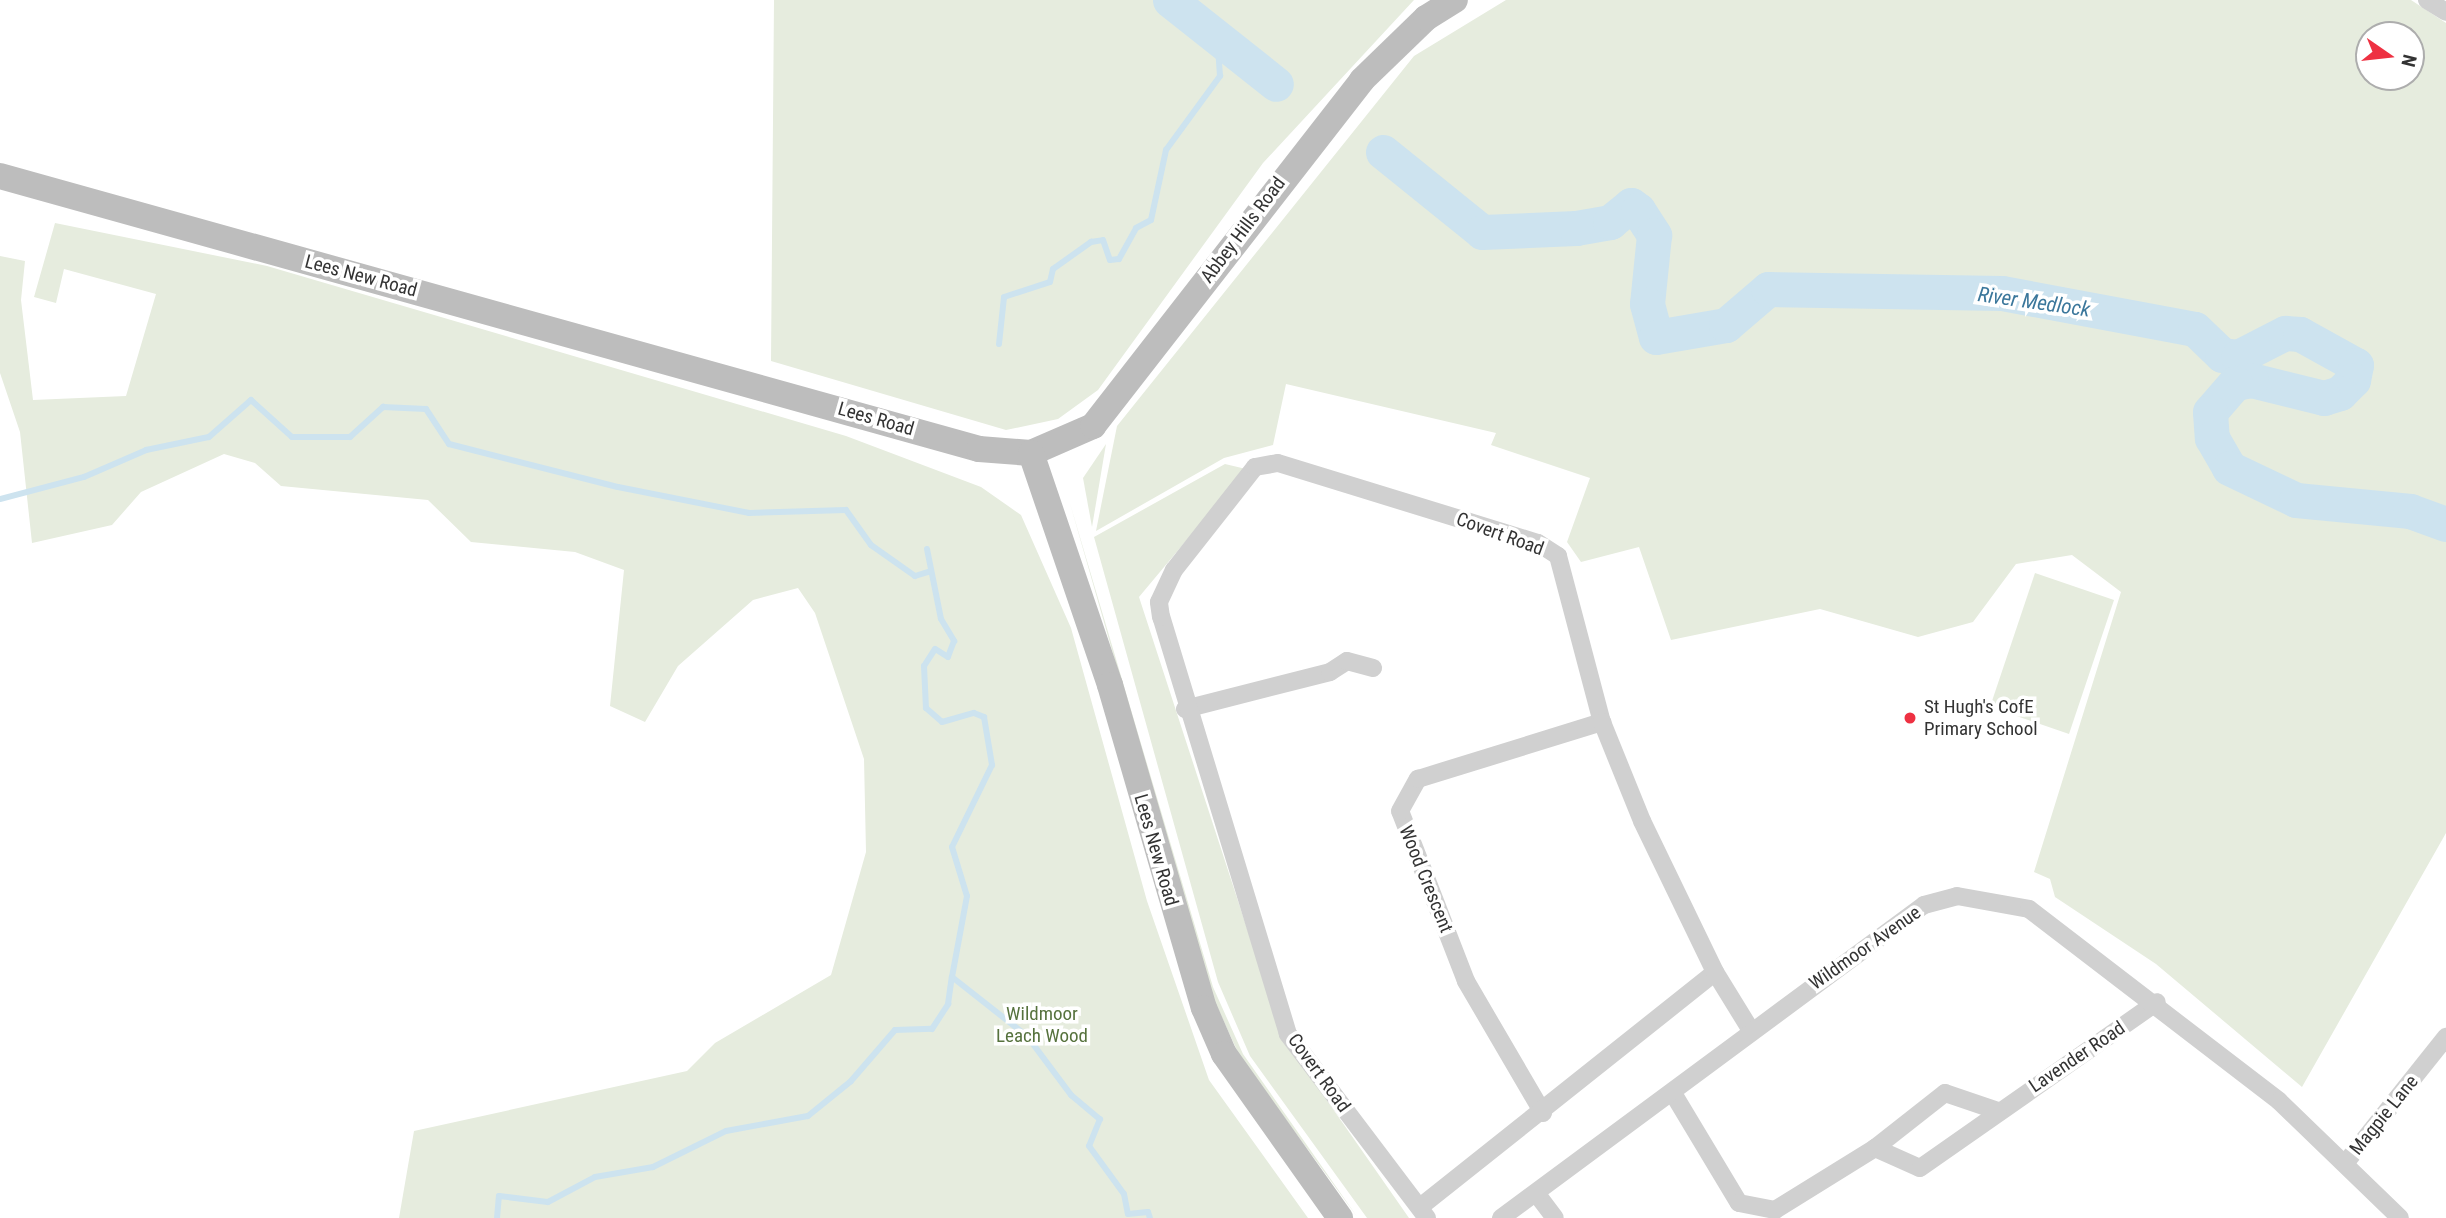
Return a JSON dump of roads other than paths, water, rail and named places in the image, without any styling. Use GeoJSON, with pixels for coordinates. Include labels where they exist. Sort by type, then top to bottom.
{"type":"FeatureCollection","features":[{"type":"Feature","properties":{"kind":"main road","name":"Abbey Hills Road"},"geometry":{"type":"LineString","coordinates":[[1031,453],[1093,426],[1354,89],[1426,18],[1455,0]]}},
{"type":"Feature","properties":{"kind":"main road","name":"Lees New Road"},"geometry":{"type":"LineString","coordinates":[[0,176],[722,375]]}},
{"type":"Feature","properties":{"kind":"main road","name":"Lees Road"},"geometry":{"type":"LineString","coordinates":[[722,375],[979,449],[1031,453]]}},
{"type":"Feature","properties":{"kind":"main road","name":"Lees New Road"},"geometry":{"type":"LineString","coordinates":[[1031,453],[1110,685],[1204,1008],[1224,1054],[1340,1218]]}},
{"type":"Feature","properties":{"kind":"street"},"geometry":{"type":"LineString","coordinates":[[2427,0],[2446,12]]}},
{"type":"Feature","properties":{"kind":"street","name":"Covert Road"},"geometry":{"type":"LineString","coordinates":[[1424,1213],[1288,1034],[1185,709],[1161,617],[1163,589],[1255,467],[1278,463],[1538,543],[1558,556],[1602,722],[1715,972],[1750,1029]]}},
{"type":"Feature","properties":{"kind":"street"},"geometry":{"type":"LineString","coordinates":[[1185,709],[1330,673],[1348,661],[1373,668]]}},
{"type":"Feature","properties":{"kind":"street","name":"Wood Crescent"},"geometry":{"type":"LineString","coordinates":[[1542,1113],[1466,981],[1400,811],[1418,779],[1602,722]]}},
{"type":"Feature","properties":{"kind":"street","name":"Wildmoor Avenue"},"geometry":{"type":"LineString","coordinates":[[1501,1218],[1674,1095],[1750,1029],[1924,905],[1957,896],[2029,909],[2157,1003],[2347,1161],[2400,1218]]}},
{"type":"Feature","properties":{"kind":"street"},"geometry":{"type":"LineString","coordinates":[[1424,1213],[1715,972]]}},
{"type":"Feature","properties":{"kind":"street","name":"Lavender Road"},"geometry":{"type":"LineString","coordinates":[[1875,1148],[1920,1168],[1998,1111],[2157,1003]]}},
{"type":"Feature","properties":{"kind":"street","name":"Magpie Lane"},"geometry":{"type":"LineString","coordinates":[[2347,1161],[2446,1037]]}},
{"type":"Feature","properties":{"kind":"street"},"geometry":{"type":"LineString","coordinates":[[1674,1095],[1740,1203],[1775,1210],[1875,1148],[1945,1093],[1998,1111]]}},
{"type":"Feature","properties":{"kind":"street"},"geometry":{"type":"LineString","coordinates":[[1536,1193],[1555,1218]]}},
{"type":"Feature","properties":{"kind":"waterway","name":"River Medlock"},"geometry":{"type":"LineString","coordinates":[[1170,0],[1276,84]]}},
{"type":"Feature","properties":{"kind":"waterway"},"geometry":{"type":"LineString","coordinates":[[999,344],[1004,297],[1050,282],[1053,269],[1091,242],[1103,240],[1110,260],[1119,259],[1136,228],[1151,220],[1166,150],[1220,76],[1217,37]]}},
{"type":"Feature","properties":{"kind":"waterway","name":"River Medlock"},"geometry":{"type":"LineString","coordinates":[[1383,152],[1482,232],[1576,228],[1610,222],[1631,205],[1638,210],[1654,235],[1647,304],[1656,337],[1726,325],[1768,289],[2002,293],[2195,329],[2222,355],[2238,357],[2285,333],[2300,334],[2356,365],[2353,380],[2340,393],[2324,398],[2251,380],[2235,383],[2210,412],[2212,438],[2229,468],[2296,500],[2410,511],[2446,524]]}},
{"type":"Feature","properties":{"kind":"waterway"},"geometry":{"type":"LineString","coordinates":[[0,499],[84,477],[146,450],[209,437],[251,400],[292,437],[350,437],[383,407],[426,409],[449,444],[618,487],[749,513],[846,510],[871,545],[915,576],[928,572]]}},
{"type":"Feature","properties":{"kind":"waterway"},"geometry":{"type":"LineString","coordinates":[[927,549],[941,619],[954,641],[948,657],[935,649],[924,666],[926,708],[942,722],[974,713],[984,717],[992,765],[952,847],[967,896],[952,977],[1027,1036],[1071,1095],[1100,1119],[1089,1146],[1124,1194],[1128,1214],[1148,1212],[1150,1218]]}},
{"type":"Feature","properties":{"kind":"waterway"},"geometry":{"type":"LineString","coordinates":[[497,1218],[499,1196],[548,1202],[595,1177],[653,1167],[726,1131],[808,1116],[851,1081],[895,1030],[932,1029],[948,1004],[952,977]]}},
{"type":"Feature","properties":{"kind":"place","name":"St Hugh's CofE Primary School"},"geometry":{"type":"Point","coordinates":[1910,718]}},
{"type":"Feature","properties":{"kind":"park label","name":"Wildmoor Leach Wood"},"geometry":{"type":"Point","coordinates":[1042,1025]}}]}
